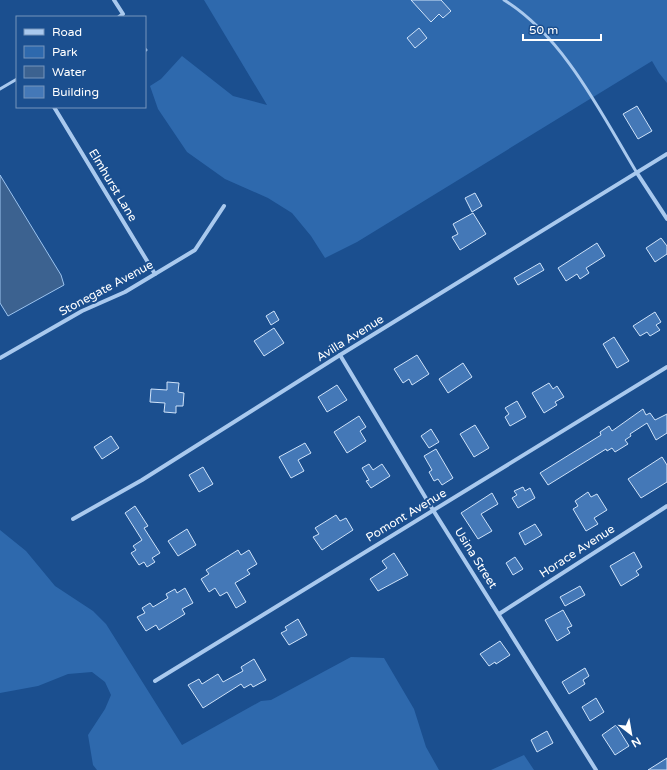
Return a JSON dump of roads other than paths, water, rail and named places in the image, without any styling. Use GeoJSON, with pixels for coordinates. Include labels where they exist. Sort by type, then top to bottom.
{"type":"FeatureCollection","features":[{"type":"Feature","properties":{"kind":"street"},"geometry":{"type":"LineString","coordinates":[[114,0],[124,16]]}},
{"type":"Feature","properties":{"kind":"street","name":"Elmhurst Lane"},"geometry":{"type":"LineString","coordinates":[[55,108],[155,274]]}},
{"type":"Feature","properties":{"kind":"street","name":"Avilla Avenue"},"geometry":{"type":"LineString","coordinates":[[74,519],[142,480],[340,355],[667,154]]}},
{"type":"Feature","properties":{"kind":"street"},"geometry":{"type":"LineString","coordinates":[[637,172],[667,219]]}},
{"type":"Feature","properties":{"kind":"street","name":"Stonegate Avenue"},"geometry":{"type":"LineString","coordinates":[[0,358],[82,311],[125,292],[195,250],[224,206]]}},
{"type":"Feature","properties":{"kind":"street","name":"Usina Street"},"geometry":{"type":"LineString","coordinates":[[340,355],[433,510],[596,770]]}},
{"type":"Feature","properties":{"kind":"street","name":"Pomont Avenue"},"geometry":{"type":"LineString","coordinates":[[155,680],[667,367]]}},
{"type":"Feature","properties":{"kind":"street","name":"Horace Avenue"},"geometry":{"type":"LineString","coordinates":[[498,614],[667,506]]}},
{"type":"Feature","properties":{"kind":"lane"},"geometry":{"type":"LineString","coordinates":[[504,0],[534,23],[564,56],[637,172]]}},
{"type":"Feature","properties":{"kind":"lane"},"geometry":{"type":"LineString","coordinates":[[0,89],[16,79]]}},
{"type":"Feature","properties":{"kind":"water"},"geometry":{"type":"Polygon","coordinates":[[[0,175],[61,275],[64,285],[8,316],[0,303],[0,175]]]}}]}
